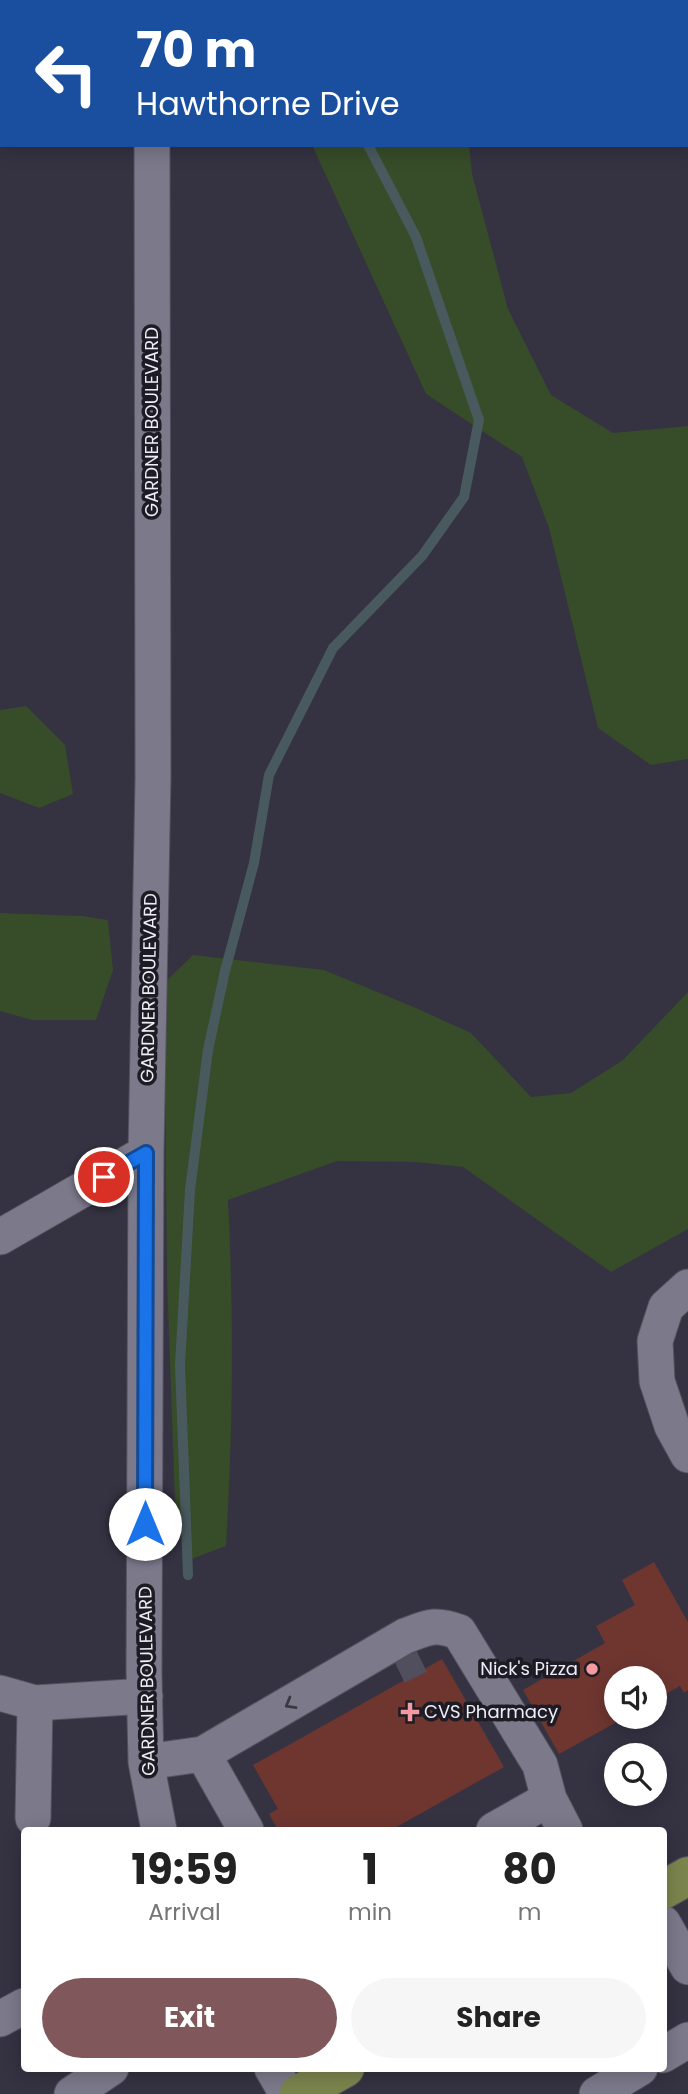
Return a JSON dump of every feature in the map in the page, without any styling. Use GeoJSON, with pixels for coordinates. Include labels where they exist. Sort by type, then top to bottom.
{"type":"FeatureCollection","features":[{"type":"Feature","properties":{"kind":"main road"},"geometry":{"type":"LineString","coordinates":[[667,1888],[688,1877]]}},
{"type":"Feature","properties":{"kind":"main road"},"geometry":{"type":"LineString","coordinates":[[299,2094],[338,2072]]}},
{"type":"Feature","properties":{"kind":"street","name":"GARDNER BOULEVARD"},"geometry":{"type":"LineString","coordinates":[[152,147],[153,778],[146,1153],[145,1696],[146,1762],[158,1827]]}},
{"type":"Feature","properties":{"kind":"street"},"geometry":{"type":"LineString","coordinates":[[0,1237],[146,1153]]}},
{"type":"Feature","properties":{"kind":"street"},"geometry":{"type":"LineString","coordinates":[[688,1287],[666,1307],[655,1341],[657,1381],[672,1426],[688,1455]]}},
{"type":"Feature","properties":{"kind":"street"},"geometry":{"type":"LineString","coordinates":[[146,1762],[203,1754],[405,1636],[424,1628],[441,1626],[459,1632],[540,1765],[549,1799],[563,1827]]}},
{"type":"Feature","properties":{"kind":"street"},"geometry":{"type":"LineString","coordinates":[[331,1681],[360,1687],[459,1632]]}},
{"type":"Feature","properties":{"kind":"street"},"geometry":{"type":"LineString","coordinates":[[0,1693],[35,1703],[145,1696]]}},
{"type":"Feature","properties":{"kind":"street"},"geometry":{"type":"LineString","coordinates":[[33,1818],[35,1703]]}},
{"type":"Feature","properties":{"kind":"street"},"geometry":{"type":"LineString","coordinates":[[203,1754],[244,1827]]}},
{"type":"Feature","properties":{"kind":"street"},"geometry":{"type":"LineString","coordinates":[[499,1827],[549,1799]]}},
{"type":"Feature","properties":{"kind":"street"},"geometry":{"type":"LineString","coordinates":[[667,1930],[688,1967]]}},
{"type":"Feature","properties":{"kind":"street"},"geometry":{"type":"LineString","coordinates":[[0,2019],[21,2008]]}},
{"type":"Feature","properties":{"kind":"street"},"geometry":{"type":"LineString","coordinates":[[667,2053],[688,2040]]}},
{"type":"Feature","properties":{"kind":"street"},"geometry":{"type":"LineString","coordinates":[[72,2094],[105,2072]]}},
{"type":"Feature","properties":{"kind":"street"},"geometry":{"type":"LineString","coordinates":[[274,2072],[287,2094]]}},
{"type":"Feature","properties":{"kind":"street"},"geometry":{"type":"LineString","coordinates":[[597,2094],[633,2072]]}},
{"type":"Feature","properties":{"kind":"green space"},"geometry":{"type":"Polygon","coordinates":[[[313,147],[469,147],[472,174],[508,309],[551,395],[613,433],[688,426],[688,759],[651,765],[598,728],[549,528],[522,457],[426,394],[313,147]]]}},
{"type":"Feature","properties":{"kind":"green space"},"geometry":{"type":"Polygon","coordinates":[[[26,706],[65,745],[73,794],[39,808],[0,793],[0,710],[26,706]]]}},
{"type":"Feature","properties":{"kind":"green space"},"geometry":{"type":"Polygon","coordinates":[[[0,913],[82,916],[108,920],[113,970],[96,1020],[32,1020],[0,1011],[0,913]]]}},
{"type":"Feature","properties":{"kind":"green space"},"geometry":{"type":"Polygon","coordinates":[[[193,955],[324,970],[416,1008],[471,1033],[531,1097],[571,1093],[623,1060],[688,992],[688,1229],[611,1272],[463,1167],[416,1162],[337,1161],[228,1200],[232,1373],[226,1546],[186,1561],[175,1504],[167,1278],[164,983],[193,955]]]}},
{"type":"Feature","properties":{"kind":"building"},"geometry":{"type":"Polygon","coordinates":[[[654,1562],[688,1622],[688,1690],[684,1693],[680,1686],[667,1694],[667,1666],[604,1666],[604,1729],[559,1754],[523,1690],[605,1643],[596,1626],[635,1605],[622,1580],[654,1562]]]}},
{"type":"Feature","properties":{"kind":"building","name":"CVS Pharmacy"},"geometry":{"type":"Polygon","coordinates":[[[442,1659],[504,1767],[396,1827],[276,1827],[269,1814],[278,1809],[253,1765],[442,1659]]]}},
{"type":"Feature","properties":{"kind":"waterway"},"geometry":{"type":"LineString","coordinates":[[188,1575],[180,1365],[190,1190],[208,1050],[225,971],[254,863],[269,775],[333,648],[422,556],[464,497],[479,420],[416,237],[369,147]]}},
{"type":"Feature","properties":{"kind":"tunnel"},"geometry":{"type":"LineString","coordinates":[[397,1667],[419,1656]]}},
{"type":"Feature","properties":{"kind":"place","name":"Nick's Pizza"},"geometry":{"type":"Point","coordinates":[592,1669]}},
{"type":"Feature","properties":{"kind":"place","name":"CVS Pharmacy"},"geometry":{"type":"Point","coordinates":[410,1712]}},
{"type":"Feature","properties":{"kind":"route"},"geometry":{"type":"LineString","coordinates":[[104,1177],[146,1153],[145,1524]]}}]}
